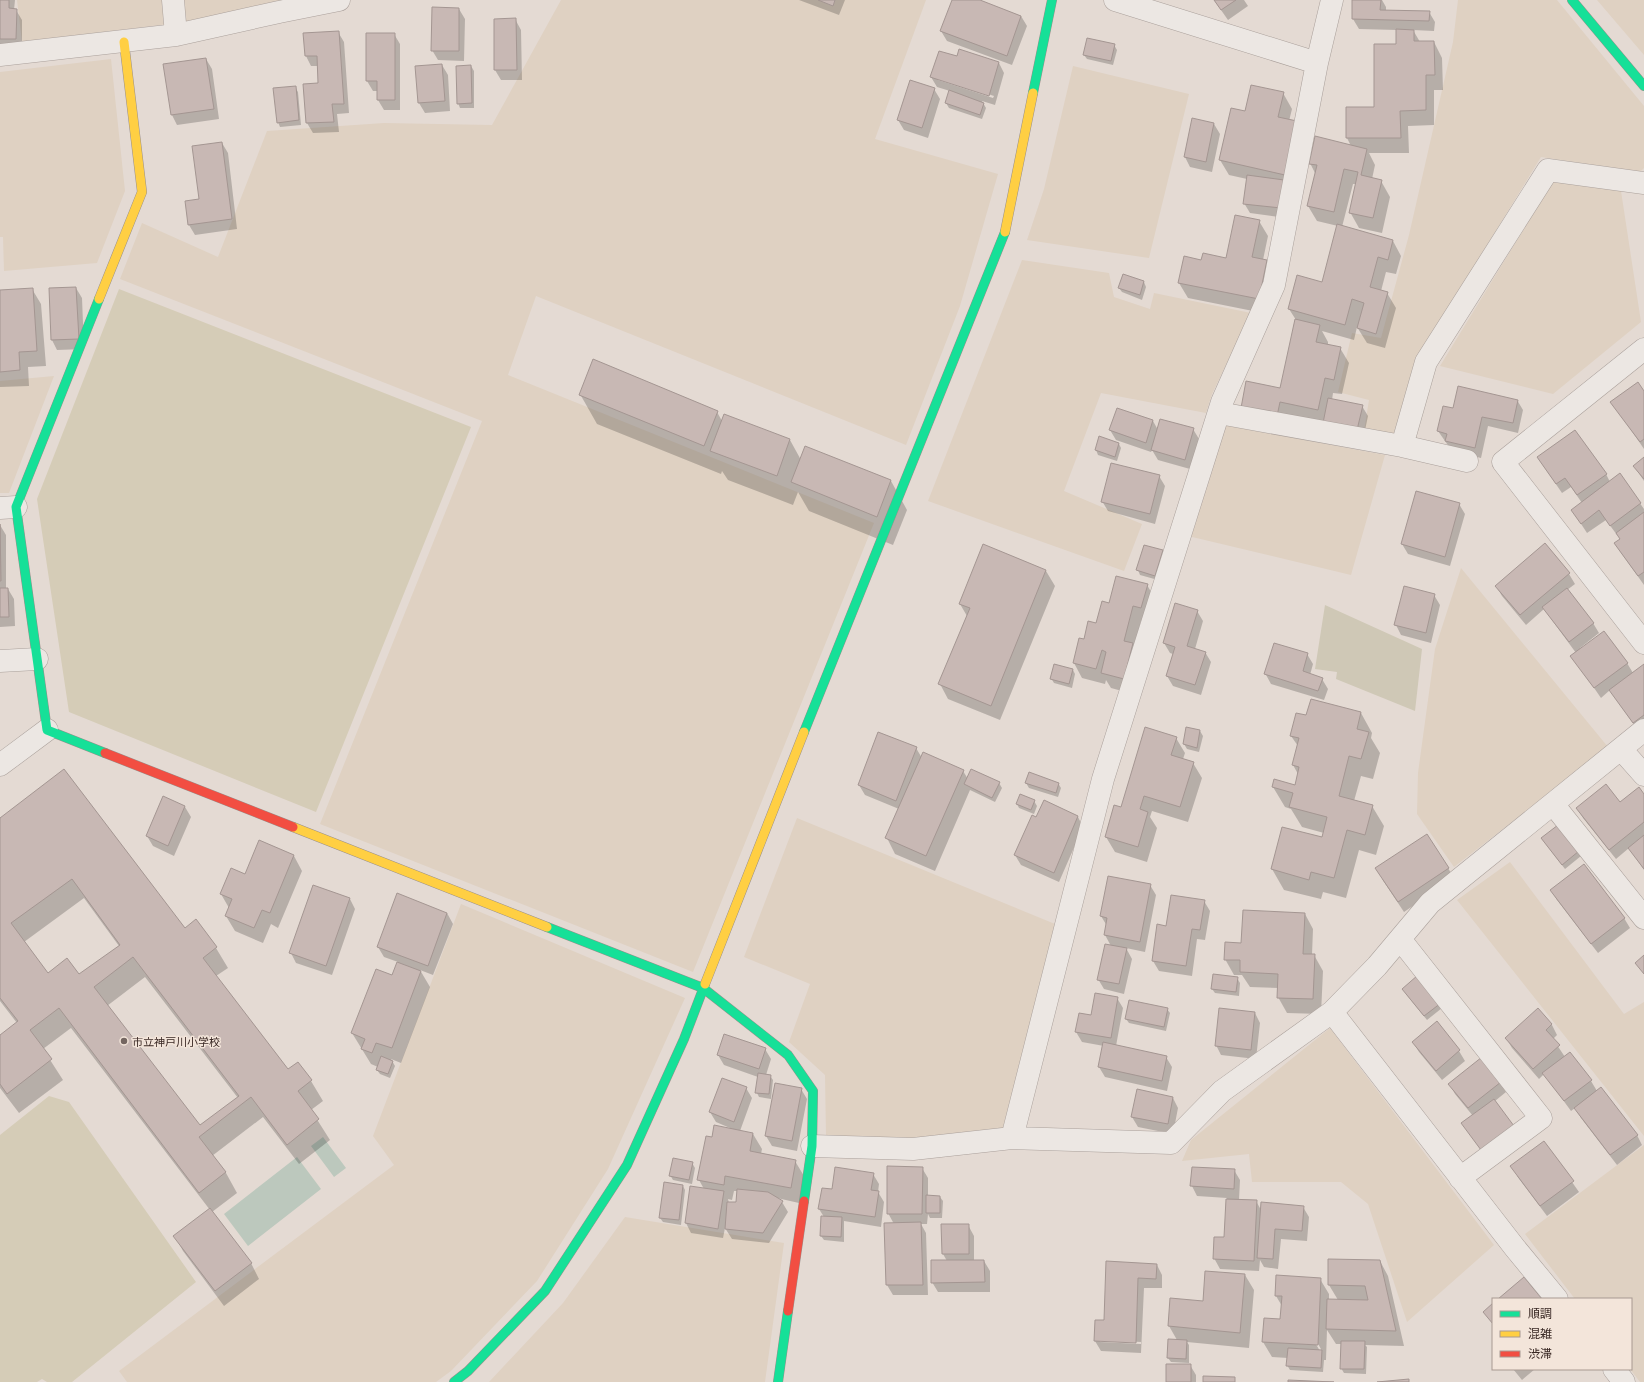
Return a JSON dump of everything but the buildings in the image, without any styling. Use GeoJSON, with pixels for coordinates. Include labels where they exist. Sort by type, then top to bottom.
{"type":"FeatureCollection","features":[{"type":"Feature","properties":{"kind":"street"},"geometry":{"type":"LineString","coordinates":[[173,0],[176,35]]}},
{"type":"Feature","properties":{"kind":"street"},"geometry":{"type":"LineString","coordinates":[[0,56],[176,35],[339,0]]}},
{"type":"Feature","properties":{"kind":"street"},"geometry":{"type":"LineString","coordinates":[[454,1382],[468,1371],[545,1291],[627,1165],[684,1039],[772,811],[1004,235],[1052,0]]}},
{"type":"Feature","properties":{"kind":"street"},"geometry":{"type":"LineString","coordinates":[[1115,0],[1317,63]]}},
{"type":"Feature","properties":{"kind":"street"},"geometry":{"type":"LineString","coordinates":[[1012,1138],[1103,779],[1219,413],[1274,285],[1317,63],[1332,0]]}},
{"type":"Feature","properties":{"kind":"street"},"geometry":{"type":"LineString","coordinates":[[1572,0],[1644,86]]}},
{"type":"Feature","properties":{"kind":"street"},"geometry":{"type":"LineString","coordinates":[[47,730],[37,658],[8,508],[142,192],[124,42]]}},
{"type":"Feature","properties":{"kind":"street"},"geometry":{"type":"LineString","coordinates":[[1402,446],[1426,362],[1548,170],[1644,183]]}},
{"type":"Feature","properties":{"kind":"street"},"geometry":{"type":"LineString","coordinates":[[1641,357],[1502,462],[1644,643]]}},
{"type":"Feature","properties":{"kind":"street"},"geometry":{"type":"LineString","coordinates":[[1219,413],[1402,446],[1467,461]]}},
{"type":"Feature","properties":{"kind":"street"},"geometry":{"type":"LineString","coordinates":[[0,661],[37,658]]}},
{"type":"Feature","properties":{"kind":"street"},"geometry":{"type":"LineString","coordinates":[[47,730],[703,988],[788,1055],[813,1091],[812,1146],[778,1382]]}},
{"type":"Feature","properties":{"kind":"street"},"geometry":{"type":"LineString","coordinates":[[0,766],[47,730]]}},
{"type":"Feature","properties":{"kind":"street"},"geometry":{"type":"LineString","coordinates":[[812,1146],[913,1149],[1012,1138],[1171,1143],[1222,1091],[1332,1012],[1377,966],[1430,903],[1644,730]]}},
{"type":"Feature","properties":{"kind":"street"},"geometry":{"type":"LineString","coordinates":[[1622,749],[1644,775]]}},
{"type":"Feature","properties":{"kind":"street"},"geometry":{"type":"LineString","coordinates":[[1553,804],[1644,918]]}},
{"type":"Feature","properties":{"kind":"street"},"geometry":{"type":"LineString","coordinates":[[1400,939],[1541,1118],[1460,1178]]}},
{"type":"Feature","properties":{"kind":"street"},"geometry":{"type":"LineString","coordinates":[[1332,1012],[1460,1178],[1556,1298]]}},
{"type":"Feature","properties":{"kind":"street"},"geometry":{"type":"LineString","coordinates":[[1615,1370],[1624,1382]]}},
{"type":"Feature","properties":{"kind":"shaded area"},"geometry":{"type":"Polygon","coordinates":[[[17,0],[166,0],[169,24],[22,42],[17,0]]]}},
{"type":"Feature","properties":{"kind":"shaded area"},"geometry":{"type":"Polygon","coordinates":[[[183,0],[283,0],[185,22],[183,0]]]}},
{"type":"Feature","properties":{"kind":"shaded area"},"geometry":{"type":"Polygon","coordinates":[[[561,0],[926,0],[875,139],[998,174],[960,306],[906,445],[536,296],[508,375],[874,523],[693,972],[320,824],[482,421],[120,279],[142,223],[218,257],[267,131],[384,123],[492,125],[561,0]]]}},
{"type":"Feature","properties":{"kind":"shaded area"},"geometry":{"type":"Polygon","coordinates":[[[1458,0],[1557,0],[1644,106],[1644,168],[1640,172],[1541,157],[1415,363],[1397,438],[1364,431],[1369,400],[1338,392],[1352,333],[1381,338],[1409,235],[1453,42],[1458,0]]]}},
{"type":"Feature","properties":{"kind":"shaded area"},"geometry":{"type":"Polygon","coordinates":[[[1597,0],[1644,0],[1644,55],[1597,0]]]}},
{"type":"Feature","properties":{"kind":"shaded area"},"geometry":{"type":"Polygon","coordinates":[[[111,59],[125,191],[97,263],[4,271],[3,237],[0,237],[0,72],[111,59]]]}},
{"type":"Feature","properties":{"kind":"shaded area"},"geometry":{"type":"Polygon","coordinates":[[[1073,66],[1189,94],[1149,258],[1027,240],[1044,189],[1073,66]]]}},
{"type":"Feature","properties":{"kind":"shaded area"},"geometry":{"type":"Polygon","coordinates":[[[1555,178],[1621,191],[1641,322],[1553,394],[1440,366],[1555,178]]]}},
{"type":"Feature","properties":{"kind":"shaded area"},"geometry":{"type":"Polygon","coordinates":[[[1022,260],[1109,273],[1114,297],[1150,309],[1154,293],[1251,313],[1212,394],[1206,413],[1101,393],[1064,491],[1142,524],[1124,571],[928,501],[1022,260]]]}},
{"type":"Feature","properties":{"kind":"shaded area"},"geometry":{"type":"Polygon","coordinates":[[[119,289],[471,427],[316,812],[69,712],[37,499],[119,289]]]}},
{"type":"Feature","properties":{"kind":"shaded area"},"geometry":{"type":"Polygon","coordinates":[[[54,376],[9,493],[0,493],[0,381],[54,376]]]}},
{"type":"Feature","properties":{"kind":"shaded area"},"geometry":{"type":"Polygon","coordinates":[[[1224,425],[1385,455],[1351,575],[1188,536],[1224,425]]]}},
{"type":"Feature","properties":{"kind":"shaded area"},"geometry":{"type":"Polygon","coordinates":[[[1461,568],[1608,747],[1454,867],[1417,814],[1418,773],[1435,649],[1461,568]]]}},
{"type":"Feature","properties":{"kind":"shaded area"},"geometry":{"type":"Polygon","coordinates":[[[1325,605],[1422,649],[1415,711],[1336,679],[1337,672],[1315,669],[1325,605]]]}},
{"type":"Feature","properties":{"kind":"shaded area"},"geometry":{"type":"Polygon","coordinates":[[[797,818],[1055,924],[1003,1128],[914,1141],[826,1136],[825,1075],[789,1042],[810,984],[744,957],[797,818]]]}},
{"type":"Feature","properties":{"kind":"shaded area"},"geometry":{"type":"Polygon","coordinates":[[[1510,862],[1624,1014],[1644,1002],[1644,1136],[1457,900],[1510,862]]]}},
{"type":"Feature","properties":{"kind":"shaded area"},"geometry":{"type":"Polygon","coordinates":[[[461,904],[685,998],[608,1169],[537,1281],[451,1371],[436,1382],[127,1382],[119,1371],[394,1165],[373,1136],[461,904]]]}},
{"type":"Feature","properties":{"kind":"shaded area"},"geometry":{"type":"Polygon","coordinates":[[[1330,1028],[1494,1245],[1407,1322],[1368,1204],[1341,1182],[1252,1182],[1249,1154],[1182,1161],[1191,1140],[1330,1028]]]}},
{"type":"Feature","properties":{"kind":"shaded area"},"geometry":{"type":"Polygon","coordinates":[[[49,1096],[69,1102],[196,1282],[72,1382],[47,1382],[42,1379],[37,1382],[0,1382],[0,1135],[49,1096]]]}},
{"type":"Feature","properties":{"kind":"shaded area"},"geometry":{"type":"Polygon","coordinates":[[[323,1137],[346,1168],[334,1177],[311,1146],[323,1137]]]}},
{"type":"Feature","properties":{"kind":"shaded area"},"geometry":{"type":"Polygon","coordinates":[[[1644,1145],[1644,1382],[1640,1382],[1631,1370],[1632,1370],[1632,1298],[1574,1298],[1525,1234],[1644,1145]]]}},
{"type":"Feature","properties":{"kind":"shaded area"},"geometry":{"type":"Polygon","coordinates":[[[297,1157],[321,1189],[248,1246],[224,1214],[297,1157]]]}},
{"type":"Feature","properties":{"kind":"shaded area"},"geometry":{"type":"Polygon","coordinates":[[[625,1217],[784,1243],[765,1382],[489,1382],[563,1303],[625,1217]]]}},
{"type":"Feature","properties":{"kind":"traffic: fast"},"geometry":{"type":"LineString","coordinates":[[1033,93],[1052,0]]}},
{"type":"Feature","properties":{"kind":"traffic: fast"},"geometry":{"type":"LineString","coordinates":[[1572,0],[1644,86]]}},
{"type":"Feature","properties":{"kind":"traffic: fast"},"geometry":{"type":"LineString","coordinates":[[804,732],[1005,232]]}},
{"type":"Feature","properties":{"kind":"traffic: fast"},"geometry":{"type":"LineString","coordinates":[[99,299],[16,507],[47,730],[105,753]]}},
{"type":"Feature","properties":{"kind":"traffic: fast"},"geometry":{"type":"LineString","coordinates":[[547,927],[703,988],[788,1055],[813,1091],[812,1146],[804,1201]]}},
{"type":"Feature","properties":{"kind":"traffic: fast"},"geometry":{"type":"LineString","coordinates":[[454,1382],[468,1371],[545,1291],[627,1165],[684,1039],[705,984]]}},
{"type":"Feature","properties":{"kind":"traffic: fast"},"geometry":{"type":"LineString","coordinates":[[778,1382],[788,1311]]}},
{"type":"Feature","properties":{"kind":"traffic: slow"},"geometry":{"type":"LineString","coordinates":[[99,299],[142,192],[124,42]]}},
{"type":"Feature","properties":{"kind":"traffic: slow"},"geometry":{"type":"LineString","coordinates":[[1005,232],[1033,93]]}},
{"type":"Feature","properties":{"kind":"traffic: slow"},"geometry":{"type":"LineString","coordinates":[[705,984],[804,732]]}},
{"type":"Feature","properties":{"kind":"traffic: slow"},"geometry":{"type":"LineString","coordinates":[[293,827],[547,927]]}},
{"type":"Feature","properties":{"kind":"traffic: jam"},"geometry":{"type":"LineString","coordinates":[[105,753],[293,827]]}},
{"type":"Feature","properties":{"kind":"traffic: jam"},"geometry":{"type":"LineString","coordinates":[[788,1311],[804,1201]]}},
{"type":"Feature","properties":{"kind":"place","name":"市立神戸川小学校"},"geometry":{"type":"Point","coordinates":[124,1041]}}]}
